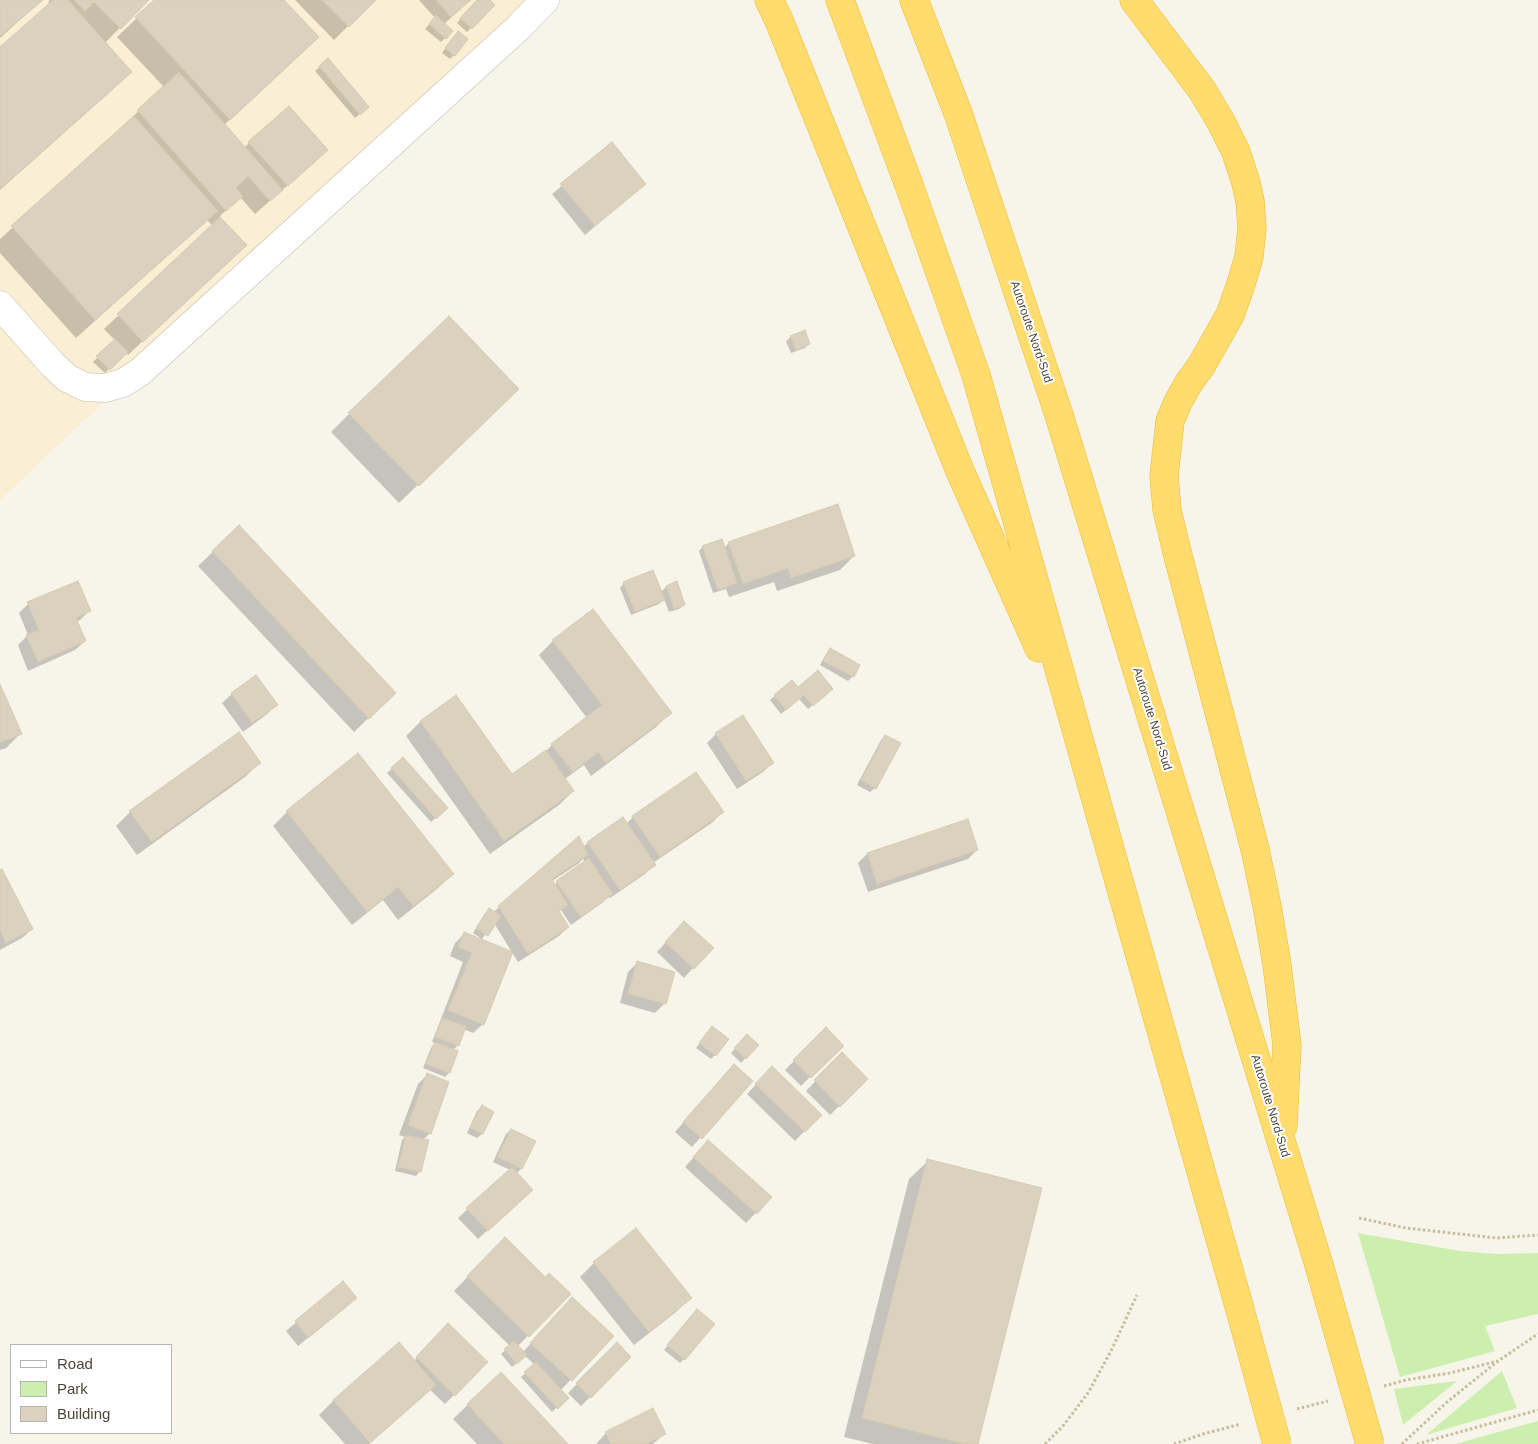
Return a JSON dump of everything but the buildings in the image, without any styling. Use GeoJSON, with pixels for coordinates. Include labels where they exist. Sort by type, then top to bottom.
{"type":"FeatureCollection","features":[{"type":"Feature","properties":{"kind":"highway"},"geometry":{"type":"LineString","coordinates":[[769,0],[778,18],[960,471],[1079,736]]}},
{"type":"Feature","properties":{"kind":"highway"},"geometry":{"type":"LineString","coordinates":[[840,0],[909,185],[976,376],[1277,1444]]}},
{"type":"Feature","properties":{"kind":"highway","name":"Autoroute Nord-Sud"},"geometry":{"type":"LineString","coordinates":[[914,0],[958,112],[1059,415],[1319,1265],[1370,1444]]}},
{"type":"Feature","properties":{"kind":"highway"},"geometry":{"type":"LineString","coordinates":[[1134,0],[1202,90],[1221,122],[1236,152],[1250,201],[1252,228],[1248,257],[1240,287],[1230,315],[1178,402],[1170,422],[1164,476],[1167,510],[1255,849],[1267,906],[1287,1044],[1282,1145]]}},
{"type":"Feature","properties":{"kind":"street"},"geometry":{"type":"LineString","coordinates":[[0,305],[53,365],[67,378],[85,387],[105,388],[124,383],[140,372],[162,352],[518,28],[545,0]]}},
{"type":"Feature","properties":{"kind":"path"},"geometry":{"type":"LineString","coordinates":[[1360,1218],[1406,1228],[1496,1238],[1538,1235]]}},
{"type":"Feature","properties":{"kind":"path"},"geometry":{"type":"LineString","coordinates":[[1046,1444],[1063,1426],[1088,1393],[1111,1352],[1138,1295]]}},
{"type":"Feature","properties":{"kind":"path"},"geometry":{"type":"LineString","coordinates":[[1402,1444],[1447,1402],[1498,1360],[1538,1334]]}},
{"type":"Feature","properties":{"kind":"path"},"geometry":{"type":"LineString","coordinates":[[1417,1444],[1538,1410]]}},
{"type":"Feature","properties":{"kind":"shaded area"},"geometry":{"type":"Polygon","coordinates":[[[0,0],[529,0],[0,500],[0,0]]]}},
{"type":"Feature","properties":{"kind":"green space"},"geometry":{"type":"Polygon","coordinates":[[[1358,1233],[1460,1251],[1496,1254],[1538,1253],[1538,1314],[1485,1326],[1495,1351],[1400,1377],[1358,1233]]]}},
{"type":"Feature","properties":{"kind":"green space"},"geometry":{"type":"Polygon","coordinates":[[[1502,1371],[1517,1408],[1426,1435],[1502,1371]]]}},
{"type":"Feature","properties":{"kind":"green space"},"geometry":{"type":"Polygon","coordinates":[[[1457,1381],[1403,1425],[1394,1389],[1457,1381]]]}},
{"type":"Feature","properties":{"kind":"green space"},"geometry":{"type":"Polygon","coordinates":[[[1538,1421],[1538,1444],[1455,1444],[1538,1421]]]}}]}
